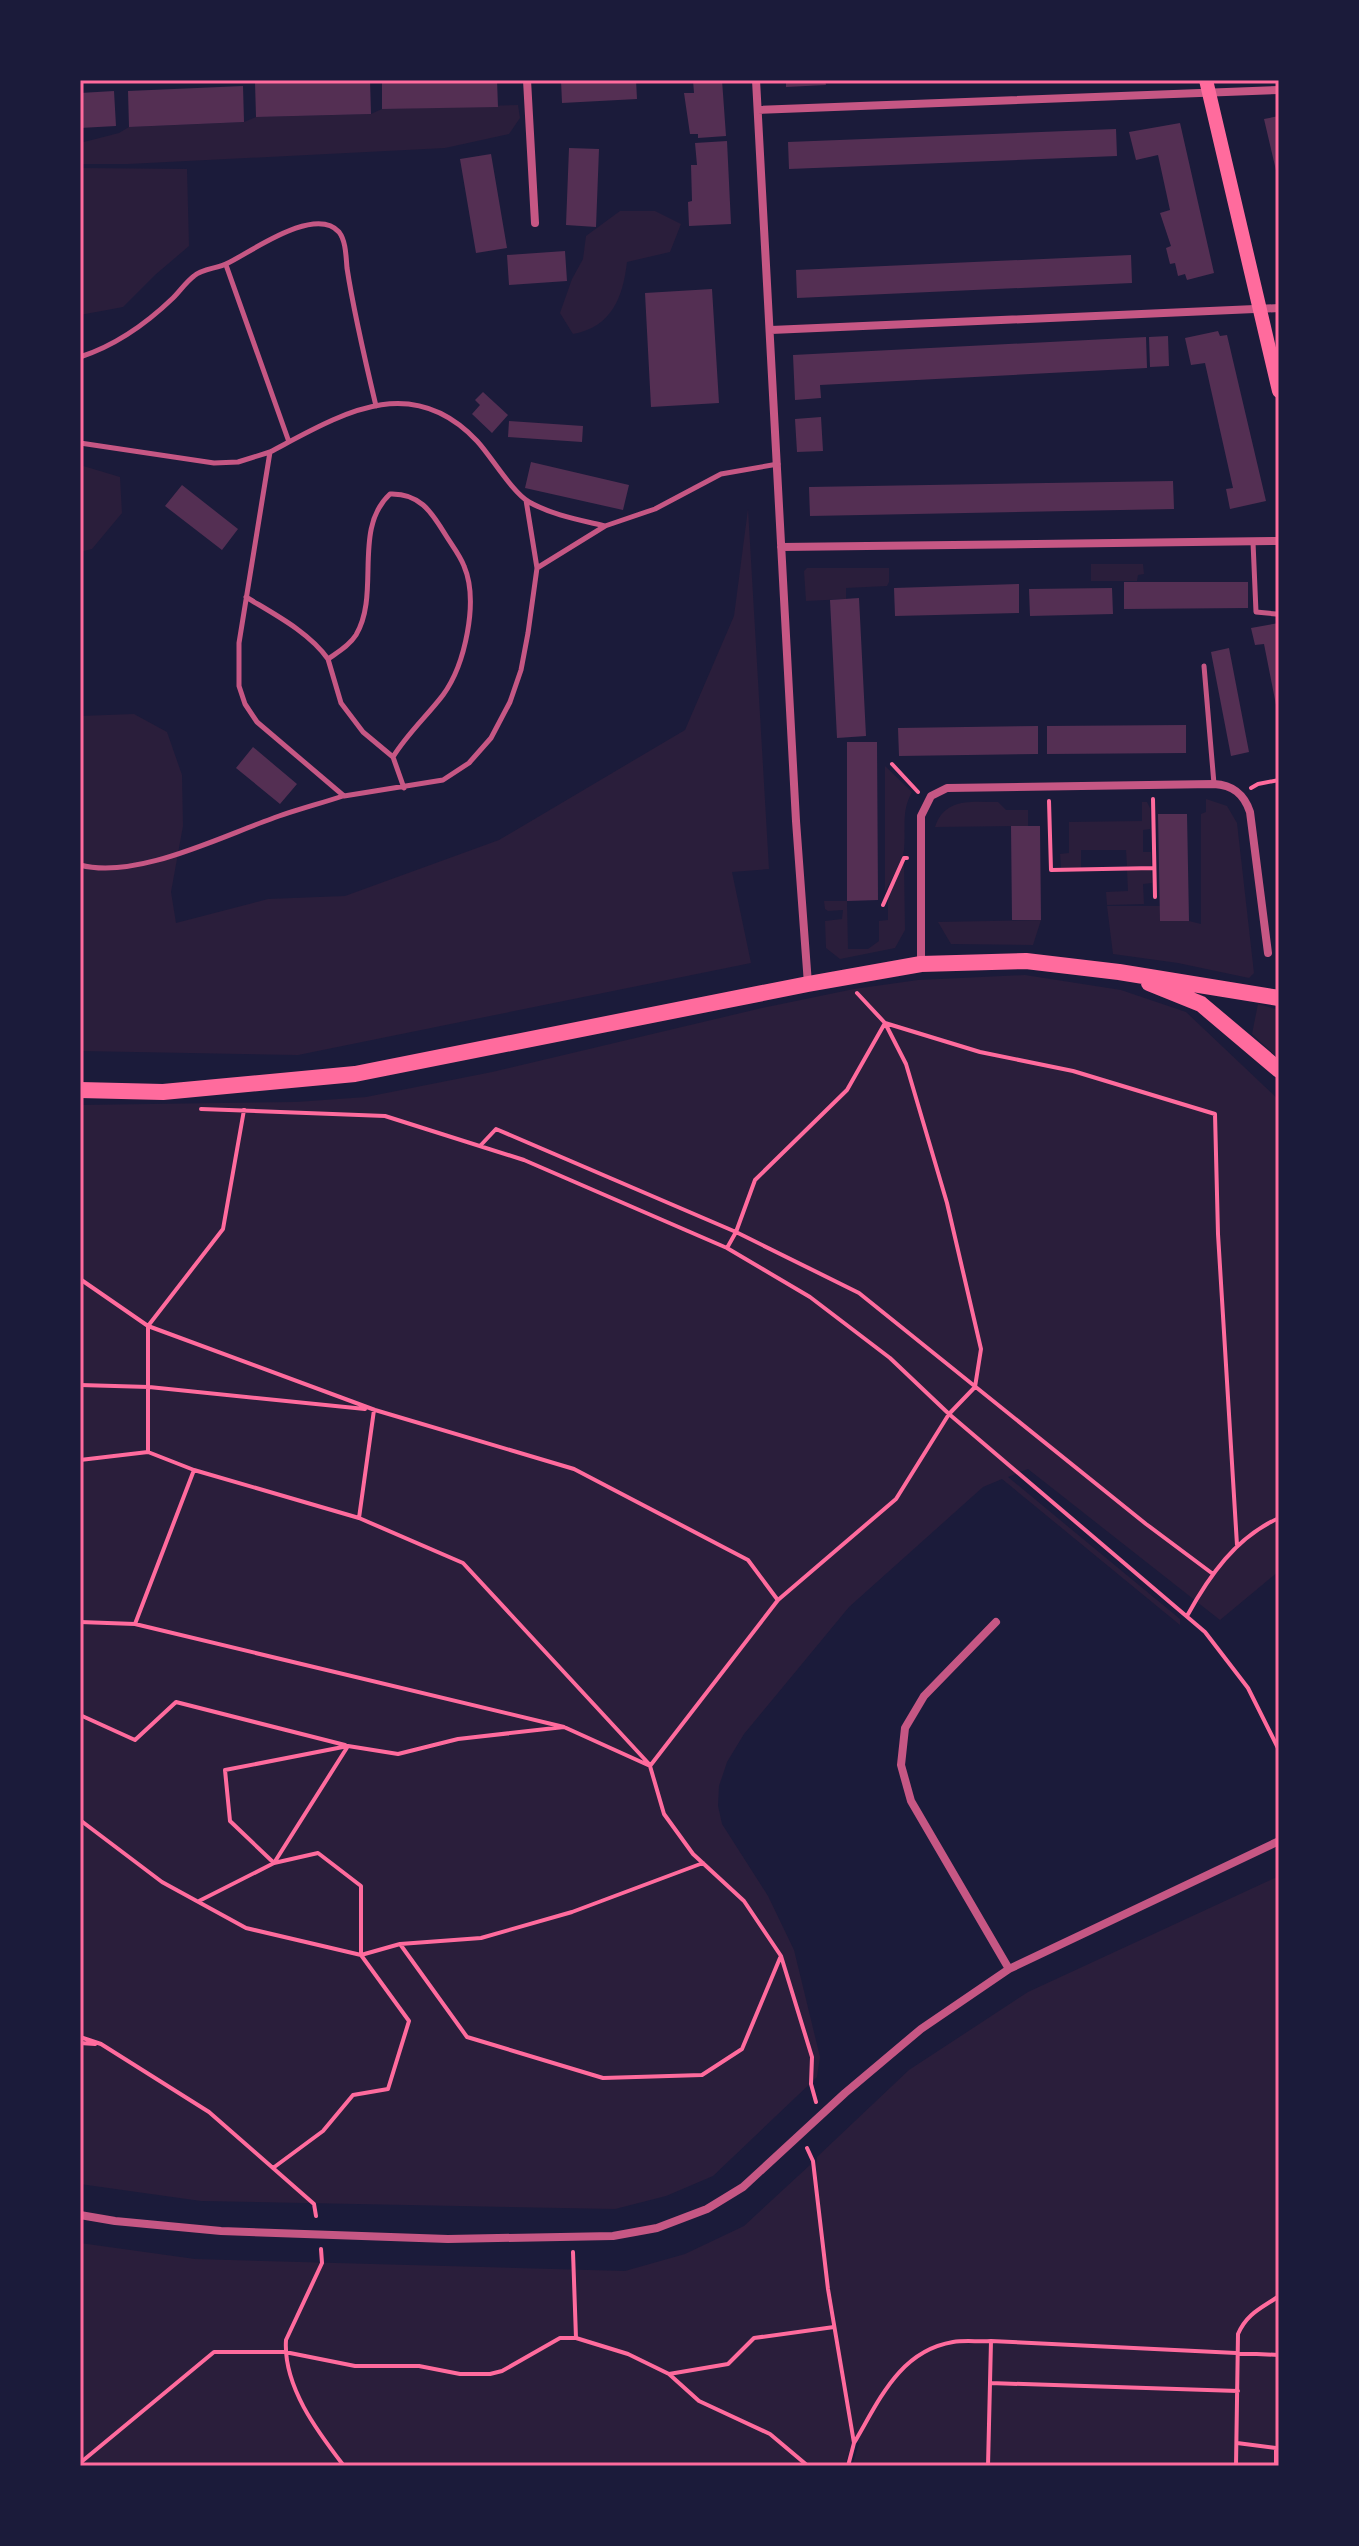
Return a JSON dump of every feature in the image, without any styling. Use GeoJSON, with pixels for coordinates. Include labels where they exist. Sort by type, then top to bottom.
{"type":"FeatureCollection","features":[{"type":"Feature","properties":{"kind":"main road"},"geometry":{"type":"LineString","coordinates":[[1208,86],[1279,391]]}},
{"type":"Feature","properties":{"kind":"main road"},"geometry":{"type":"LineString","coordinates":[[80,1090],[163,1092],[355,1074],[921,964],[1026,961],[1119,972],[1279,998]]}},
{"type":"Feature","properties":{"kind":"main road"},"geometry":{"type":"LineString","coordinates":[[1119,972],[1201,1004],[1279,1070]]}},
{"type":"Feature","properties":{"kind":"street"},"geometry":{"type":"LineString","coordinates":[[527,80],[535,223]]}},
{"type":"Feature","properties":{"kind":"street"},"geometry":{"type":"LineString","coordinates":[[756,80],[796,821],[808,984]]}},
{"type":"Feature","properties":{"kind":"street"},"geometry":{"type":"LineString","coordinates":[[758,110],[1208,86],[1279,90]]}},
{"type":"Feature","properties":{"kind":"street"},"geometry":{"type":"LineString","coordinates":[[771,330],[1279,308]]}},
{"type":"Feature","properties":{"kind":"street"},"geometry":{"type":"LineString","coordinates":[[781,547],[1279,541]]}},
{"type":"Feature","properties":{"kind":"street"},"geometry":{"type":"LineString","coordinates":[[921,964],[921,816],[931,796],[947,788],[1214,784],[1241,794],[1250,812],[1268,953]]}},
{"type":"Feature","properties":{"kind":"street"},"geometry":{"type":"LineString","coordinates":[[996,1622],[924,1696],[905,1728],[901,1765],[911,1801],[1009,1969]]}},
{"type":"Feature","properties":{"kind":"street"},"geometry":{"type":"LineString","coordinates":[[80,2215],[221,2231],[448,2239],[613,2236],[657,2228],[707,2209],[743,2187],[845,2093],[921,2029],[1009,1969],[1279,1841]]}},
{"type":"Feature","properties":{"kind":"lane"},"geometry":{"type":"LineString","coordinates":[[80,357],[126,335],[171,299],[194,275],[226,265],[264,241],[317,224],[340,233],[344,245],[352,305],[376,406]]}},
{"type":"Feature","properties":{"kind":"lane"},"geometry":{"type":"LineString","coordinates":[[226,265],[289,442]]}},
{"type":"Feature","properties":{"kind":"lane"},"geometry":{"type":"LineString","coordinates":[[80,443],[214,463],[238,462],[270,452],[350,411],[390,403],[412,403],[452,419],[476,440],[526,500],[605,526]]}},
{"type":"Feature","properties":{"kind":"lane"},"geometry":{"type":"LineString","coordinates":[[270,452],[239,643],[239,686],[245,704],[257,722],[344,796]]}},
{"type":"Feature","properties":{"kind":"lane"},"geometry":{"type":"LineString","coordinates":[[537,568],[605,526],[655,509],[721,474],[778,464]]}},
{"type":"Feature","properties":{"kind":"lane"},"geometry":{"type":"LineString","coordinates":[[328,659],[349,644],[361,622],[373,521],[379,504],[390,494],[404,493],[416,498],[432,513],[465,566],[470,594],[469,621],[458,670],[444,694],[404,739],[393,757]]}},
{"type":"Feature","properties":{"kind":"lane"},"geometry":{"type":"LineString","coordinates":[[80,865],[116,867],[186,852],[273,818],[344,796],[443,780],[469,763],[491,738],[510,702],[521,670],[537,568],[526,500]]}},
{"type":"Feature","properties":{"kind":"lane"},"geometry":{"type":"LineString","coordinates":[[1253,541],[1256,612],[1276,614]]}},
{"type":"Feature","properties":{"kind":"lane"},"geometry":{"type":"LineString","coordinates":[[246,597],[319,647],[328,659],[341,703],[363,732],[393,757],[404,788]]}},
{"type":"Feature","properties":{"kind":"lane"},"geometry":{"type":"LineString","coordinates":[[1204,666],[1214,784]]}},
{"type":"Feature","properties":{"kind":"path"},"geometry":{"type":"LineString","coordinates":[[892,764],[927,802]]}},
{"type":"Feature","properties":{"kind":"path"},"geometry":{"type":"LineString","coordinates":[[1241,794],[1258,784],[1279,780]]}},
{"type":"Feature","properties":{"kind":"path"},"geometry":{"type":"LineString","coordinates":[[1152,785],[1155,897]]}},
{"type":"Feature","properties":{"kind":"path"},"geometry":{"type":"LineString","coordinates":[[1049,786],[1051,870],[1154,868]]}},
{"type":"Feature","properties":{"kind":"path"},"geometry":{"type":"LineString","coordinates":[[883,905],[904,858],[921,857]]}},
{"type":"Feature","properties":{"kind":"path"},"geometry":{"type":"LineString","coordinates":[[650,1766],[778,1600],[896,1499],[949,1414],[975,1387],[981,1349],[947,1203],[906,1064],[885,1023],[854,989],[853,975]]}},
{"type":"Feature","properties":{"kind":"path"},"geometry":{"type":"LineString","coordinates":[[727,1248],[755,1180],[847,1090],[885,1023]]}},
{"type":"Feature","properties":{"kind":"path"},"geometry":{"type":"LineString","coordinates":[[885,1023],[980,1052],[1073,1071],[1215,1114],[1218,1234],[1237,1545]]}},
{"type":"Feature","properties":{"kind":"path"},"geometry":{"type":"LineString","coordinates":[[200,1109],[385,1116],[524,1160],[727,1248],[810,1297],[890,1358],[949,1414],[1205,1632],[1248,1688],[1279,1750]]}},
{"type":"Feature","properties":{"kind":"path"},"geometry":{"type":"LineString","coordinates":[[148,1452],[148,1326],[223,1229],[244,1110]]}},
{"type":"Feature","properties":{"kind":"path"},"geometry":{"type":"LineString","coordinates":[[480,1146],[496,1129],[736,1232],[859,1293],[1146,1524],[1213,1574]]}},
{"type":"Feature","properties":{"kind":"path"},"geometry":{"type":"LineString","coordinates":[[80,1279],[148,1326],[375,1410],[574,1469],[748,1560],[778,1600]]}},
{"type":"Feature","properties":{"kind":"path"},"geometry":{"type":"LineString","coordinates":[[80,1385],[149,1387],[375,1410]]}},
{"type":"Feature","properties":{"kind":"path"},"geometry":{"type":"LineString","coordinates":[[359,1518],[375,1410]]}},
{"type":"Feature","properties":{"kind":"path"},"geometry":{"type":"LineString","coordinates":[[80,1460],[148,1452],[194,1470],[359,1518],[463,1563],[650,1766],[664,1814],[693,1854],[744,1901],[781,1956],[812,2057],[811,2084]]}},
{"type":"Feature","properties":{"kind":"path"},"geometry":{"type":"LineString","coordinates":[[135,1624],[194,1470]]}},
{"type":"Feature","properties":{"kind":"path"},"geometry":{"type":"LineString","coordinates":[[1187,1616],[1213,1574],[1237,1545],[1279,1518]]}},
{"type":"Feature","properties":{"kind":"path"},"geometry":{"type":"LineString","coordinates":[[80,1622],[135,1624],[564,1727],[650,1766]]}},
{"type":"Feature","properties":{"kind":"path"},"geometry":{"type":"LineString","coordinates":[[80,1715],[135,1740],[176,1702],[348,1746],[398,1754],[458,1739],[564,1727]]}},
{"type":"Feature","properties":{"kind":"path"},"geometry":{"type":"LineString","coordinates":[[274,1863],[348,1746]]}},
{"type":"Feature","properties":{"kind":"path"},"geometry":{"type":"LineString","coordinates":[[274,1863],[230,1821],[225,1770],[348,1746]]}},
{"type":"Feature","properties":{"kind":"path"},"geometry":{"type":"LineString","coordinates":[[80,1820],[162,1882],[246,1928],[361,1955],[400,1944],[481,1938],[572,1912],[703,1863]]}},
{"type":"Feature","properties":{"kind":"path"},"geometry":{"type":"LineString","coordinates":[[198,1902],[274,1863],[318,1853],[361,1886],[361,1955],[409,2021],[388,2089],[353,2095],[323,2131],[273,2168]]}},
{"type":"Feature","properties":{"kind":"path"},"geometry":{"type":"LineString","coordinates":[[400,1944],[467,2037],[603,2078],[702,2075],[742,2049],[781,1956]]}},
{"type":"Feature","properties":{"kind":"path"},"geometry":{"type":"LineString","coordinates":[[80,2037],[101,2044],[209,2112],[314,2204],[316,2216]]}},
{"type":"Feature","properties":{"kind":"path"},"geometry":{"type":"LineString","coordinates":[[80,2043],[101,2044]]}},
{"type":"Feature","properties":{"kind":"path"},"geometry":{"type":"LineString","coordinates":[[800,2135],[813,2161],[834,2327],[854,2443]]}},
{"type":"Feature","properties":{"kind":"path"},"geometry":{"type":"LineString","coordinates":[[572,2238],[576,2338]]}},
{"type":"Feature","properties":{"kind":"path"},"geometry":{"type":"LineString","coordinates":[[321,2249],[322,2263],[286,2340],[285,2352],[294,2386],[319,2434],[344,2466]]}},
{"type":"Feature","properties":{"kind":"path"},"geometry":{"type":"LineString","coordinates":[[1236,2466],[1238,2334],[1252,2312],[1279,2296]]}},
{"type":"Feature","properties":{"kind":"path"},"geometry":{"type":"LineString","coordinates":[[669,2374],[728,2364],[754,2338],[834,2327]]}},
{"type":"Feature","properties":{"kind":"path"},"geometry":{"type":"LineString","coordinates":[[80,2463],[214,2352],[285,2352],[355,2366],[419,2366],[460,2374],[490,2374],[502,2371],[560,2338],[576,2338],[628,2354],[669,2374],[699,2401],[770,2434],[808,2466]]}},
{"type":"Feature","properties":{"kind":"path"},"geometry":{"type":"LineString","coordinates":[[988,2466],[991,2341]]}},
{"type":"Feature","properties":{"kind":"path"},"geometry":{"type":"LineString","coordinates":[[848,2466],[854,2443],[895,2374],[924,2352],[952,2342],[991,2341],[1279,2355]]}},
{"type":"Feature","properties":{"kind":"path"},"geometry":{"type":"LineString","coordinates":[[990,2383],[1238,2391]]}},
{"type":"Feature","properties":{"kind":"path"},"geometry":{"type":"LineString","coordinates":[[1237,2443],[1276,2448],[1276,2466]]}},
{"type":"Feature","properties":{"kind":"shaded area"},"geometry":{"type":"Polygon","coordinates":[[[518,105],[520,118],[509,134],[445,148],[80,164],[80,143],[119,133],[129,127],[244,122],[256,117],[371,114],[382,109],[518,105]]]}},
{"type":"Feature","properties":{"kind":"shaded area"},"geometry":{"type":"Polygon","coordinates":[[[80,168],[187,169],[189,246],[123,307],[80,315],[80,168]]]}},
{"type":"Feature","properties":{"kind":"shaded area"},"geometry":{"type":"Polygon","coordinates":[[[620,211],[655,211],[681,224],[670,252],[627,262],[622,287],[613,308],[597,325],[573,334],[560,313],[583,259],[586,236],[620,211]]]}},
{"type":"Feature","properties":{"kind":"shaded area"},"geometry":{"type":"Polygon","coordinates":[[[80,465],[120,477],[122,513],[92,549],[80,552],[80,465]]]}},
{"type":"Feature","properties":{"kind":"shaded area"},"geometry":{"type":"Polygon","coordinates":[[[748,509],[769,869],[732,872],[751,963],[298,1055],[80,1051],[80,716],[134,714],[167,732],[182,775],[183,826],[171,892],[176,923],[268,899],[345,896],[499,840],[685,730],[734,616],[748,509]]]}},
{"type":"Feature","properties":{"kind":"shaded area"},"geometry":{"type":"Polygon","coordinates":[[[1091,564],[1143,564],[1144,574],[1138,575],[1137,581],[1091,581],[1091,564]]]}},
{"type":"Feature","properties":{"kind":"shaded area"},"geometry":{"type":"Polygon","coordinates":[[[807,568],[889,568],[889,582],[887,586],[846,588],[846,599],[806,601],[804,571],[807,568]]]}},
{"type":"Feature","properties":{"kind":"shaded area"},"geometry":{"type":"Polygon","coordinates":[[[885,766],[912,792],[905,813],[903,855],[885,892],[885,766]]]}},
{"type":"Feature","properties":{"kind":"shaded area"},"geometry":{"type":"Polygon","coordinates":[[[1206,799],[1227,806],[1237,823],[1254,973],[1249,978],[1178,963],[1113,954],[1107,906],[1160,906],[1160,921],[1201,924],[1201,814],[1206,812],[1206,799]]]}},
{"type":"Feature","properties":{"kind":"shaded area"},"geometry":{"type":"Polygon","coordinates":[[[969,802],[998,802],[1006,810],[1028,810],[1028,826],[935,827],[945,810],[952,806],[969,802]]]}},
{"type":"Feature","properties":{"kind":"shaded area"},"geometry":{"type":"Polygon","coordinates":[[[1142,802],[1147,802],[1150,808],[1150,829],[1143,830],[1143,852],[1151,852],[1151,866],[1127,866],[1126,850],[1081,850],[1081,868],[1061,868],[1060,854],[1069,853],[1069,822],[1142,821],[1142,802]]]}},
{"type":"Feature","properties":{"kind":"shaded area"},"geometry":{"type":"Polygon","coordinates":[[[904,863],[905,930],[895,948],[840,959],[826,948],[825,921],[842,919],[843,910],[828,911],[824,901],[847,901],[848,949],[868,949],[879,941],[879,921],[888,920],[888,898],[904,863]]]}},
{"type":"Feature","properties":{"kind":"shaded area"},"geometry":{"type":"Polygon","coordinates":[[[1127,870],[1151,870],[1152,883],[1143,884],[1144,904],[1107,905],[1106,892],[1128,891],[1127,870]]]}},
{"type":"Feature","properties":{"kind":"shaded area"},"geometry":{"type":"Polygon","coordinates":[[[1041,920],[1033,945],[951,944],[938,922],[1041,920]]]}},
{"type":"Feature","properties":{"kind":"shaded area"},"geometry":{"type":"Polygon","coordinates":[[[1025,975],[1121,990],[1186,1012],[1279,1100],[1279,1571],[1220,1620],[1028,1469],[1008,1477],[1180,1619],[1180,1625],[1002,1479],[983,1487],[849,1607],[744,1734],[727,1762],[719,1786],[718,1806],[722,1824],[768,1896],[794,1950],[820,2057],[817,2077],[713,2176],[666,2196],[615,2209],[201,2201],[80,2184],[80,1105],[296,1102],[366,1097],[492,1072],[854,989],[918,980],[1025,975]]]}},
{"type":"Feature","properties":{"kind":"shaded area"},"geometry":{"type":"Polygon","coordinates":[[[1258,1004],[1279,1010],[1279,1059],[1252,1034],[1258,1004]]]}},
{"type":"Feature","properties":{"kind":"shaded area"},"geometry":{"type":"Polygon","coordinates":[[[1279,1876],[1279,2466],[852,2466],[859,2444],[854,2435],[826,2264],[817,2157],[909,2070],[1028,1992],[1279,1876]]]}},
{"type":"Feature","properties":{"kind":"shaded area"},"geometry":{"type":"Polygon","coordinates":[[[810,2165],[852,2443],[845,2466],[80,2466],[80,2243],[195,2259],[625,2271],[685,2254],[744,2226],[810,2165]]]}},
{"type":"Feature","properties":{"kind":"building"},"geometry":{"type":"Polygon","coordinates":[[[370,80],[371,114],[256,117],[255,82],[370,80]]]}},
{"type":"Feature","properties":{"kind":"building"},"geometry":{"type":"Polygon","coordinates":[[[382,80],[497,80],[498,107],[382,109],[382,80]]]}},
{"type":"Feature","properties":{"kind":"building"},"geometry":{"type":"Polygon","coordinates":[[[561,80],[636,80],[637,99],[562,103],[561,80]]]}},
{"type":"Feature","properties":{"kind":"building"},"geometry":{"type":"Polygon","coordinates":[[[693,80],[722,80],[726,136],[698,138],[698,134],[690,134],[684,93],[694,93],[693,80]]]}},
{"type":"Feature","properties":{"kind":"building"},"geometry":{"type":"Polygon","coordinates":[[[786,80],[825,80],[826,85],[786,87],[786,80]]]}},
{"type":"Feature","properties":{"kind":"building"},"geometry":{"type":"Polygon","coordinates":[[[243,86],[244,122],[129,127],[128,91],[243,86]]]}},
{"type":"Feature","properties":{"kind":"building"},"geometry":{"type":"Polygon","coordinates":[[[114,91],[116,126],[80,128],[80,93],[114,91]]]}},
{"type":"Feature","properties":{"kind":"building"},"geometry":{"type":"Polygon","coordinates":[[[1279,116],[1279,179],[1278,179],[1264,119],[1279,116]]]}},
{"type":"Feature","properties":{"kind":"building"},"geometry":{"type":"Polygon","coordinates":[[[1180,123],[1214,273],[1187,280],[1185,274],[1178,276],[1175,263],[1170,264],[1166,248],[1171,246],[1160,213],[1170,210],[1158,155],[1136,160],[1129,132],[1180,123]]]}},
{"type":"Feature","properties":{"kind":"building"},"geometry":{"type":"Polygon","coordinates":[[[1116,129],[1117,156],[789,169],[788,142],[1116,129]]]}},
{"type":"Feature","properties":{"kind":"building"},"geometry":{"type":"Polygon","coordinates":[[[727,141],[731,224],[689,226],[691,165],[697,165],[695,143],[727,141]]]}},
{"type":"Feature","properties":{"kind":"building"},"geometry":{"type":"Polygon","coordinates":[[[569,148],[599,149],[596,227],[566,225],[569,148]]]}},
{"type":"Feature","properties":{"kind":"building"},"geometry":{"type":"Polygon","coordinates":[[[491,154],[507,248],[476,253],[460,159],[491,154]]]}},
{"type":"Feature","properties":{"kind":"building"},"geometry":{"type":"Polygon","coordinates":[[[565,251],[567,281],[509,285],[507,255],[565,251]]]}},
{"type":"Feature","properties":{"kind":"building"},"geometry":{"type":"Polygon","coordinates":[[[1131,255],[1132,283],[797,298],[796,270],[1131,255]]]}},
{"type":"Feature","properties":{"kind":"building"},"geometry":{"type":"Polygon","coordinates":[[[712,289],[719,403],[651,407],[645,293],[712,289]]]}},
{"type":"Feature","properties":{"kind":"building"},"geometry":{"type":"Polygon","coordinates":[[[1218,331],[1220,336],[1227,335],[1266,501],[1230,509],[1226,489],[1233,488],[1205,363],[1191,365],[1185,338],[1218,331]]]}},
{"type":"Feature","properties":{"kind":"building"},"geometry":{"type":"Polygon","coordinates":[[[1168,336],[1169,366],[1150,367],[1149,337],[1168,336]]]}},
{"type":"Feature","properties":{"kind":"building"},"geometry":{"type":"Polygon","coordinates":[[[1146,337],[1147,368],[820,385],[821,398],[795,400],[793,355],[1146,337]]]}},
{"type":"Feature","properties":{"kind":"building"},"geometry":{"type":"Polygon","coordinates":[[[483,392],[508,415],[492,433],[472,414],[480,405],[475,400],[483,392]]]}},
{"type":"Feature","properties":{"kind":"building"},"geometry":{"type":"Polygon","coordinates":[[[821,417],[823,451],[797,452],[795,419],[821,417]]]}},
{"type":"Feature","properties":{"kind":"building"},"geometry":{"type":"Polygon","coordinates":[[[509,421],[583,426],[582,442],[508,437],[509,421]]]}},
{"type":"Feature","properties":{"kind":"building"},"geometry":{"type":"Polygon","coordinates":[[[531,462],[629,485],[623,510],[525,488],[531,462]]]}},
{"type":"Feature","properties":{"kind":"building"},"geometry":{"type":"Polygon","coordinates":[[[1173,481],[1174,509],[810,516],[809,487],[1173,481]]]}},
{"type":"Feature","properties":{"kind":"building"},"geometry":{"type":"Polygon","coordinates":[[[182,485],[238,529],[222,550],[165,506],[182,485]]]}},
{"type":"Feature","properties":{"kind":"building"},"geometry":{"type":"Polygon","coordinates":[[[1124,582],[1248,582],[1248,608],[1124,609],[1124,582]]]}},
{"type":"Feature","properties":{"kind":"building"},"geometry":{"type":"Polygon","coordinates":[[[1019,584],[1019,613],[895,616],[894,588],[1019,584]]]}},
{"type":"Feature","properties":{"kind":"building"},"geometry":{"type":"Polygon","coordinates":[[[1112,588],[1113,614],[1030,616],[1029,589],[1112,588]]]}},
{"type":"Feature","properties":{"kind":"building"},"geometry":{"type":"Polygon","coordinates":[[[859,598],[866,736],[837,738],[830,600],[859,598]]]}},
{"type":"Feature","properties":{"kind":"building"},"geometry":{"type":"Polygon","coordinates":[[[1279,623],[1277,710],[1264,644],[1255,645],[1251,628],[1279,623]]]}},
{"type":"Feature","properties":{"kind":"building"},"geometry":{"type":"Polygon","coordinates":[[[1229,648],[1249,752],[1231,756],[1211,652],[1229,648]]]}},
{"type":"Feature","properties":{"kind":"building"},"geometry":{"type":"Polygon","coordinates":[[[1186,725],[1186,753],[1047,754],[1047,726],[1186,725]]]}},
{"type":"Feature","properties":{"kind":"building"},"geometry":{"type":"Polygon","coordinates":[[[1038,726],[1038,754],[899,756],[898,728],[1038,726]]]}},
{"type":"Feature","properties":{"kind":"building"},"geometry":{"type":"Polygon","coordinates":[[[847,742],[877,742],[878,900],[847,901],[847,742]]]}},
{"type":"Feature","properties":{"kind":"building"},"geometry":{"type":"Polygon","coordinates":[[[253,747],[297,784],[280,804],[236,768],[253,747]]]}},
{"type":"Feature","properties":{"kind":"building"},"geometry":{"type":"Polygon","coordinates":[[[1158,814],[1187,814],[1189,921],[1160,921],[1158,814]]]}},
{"type":"Feature","properties":{"kind":"building"},"geometry":{"type":"Polygon","coordinates":[[[1011,826],[1040,826],[1041,920],[1012,920],[1011,826]]]}}]}
